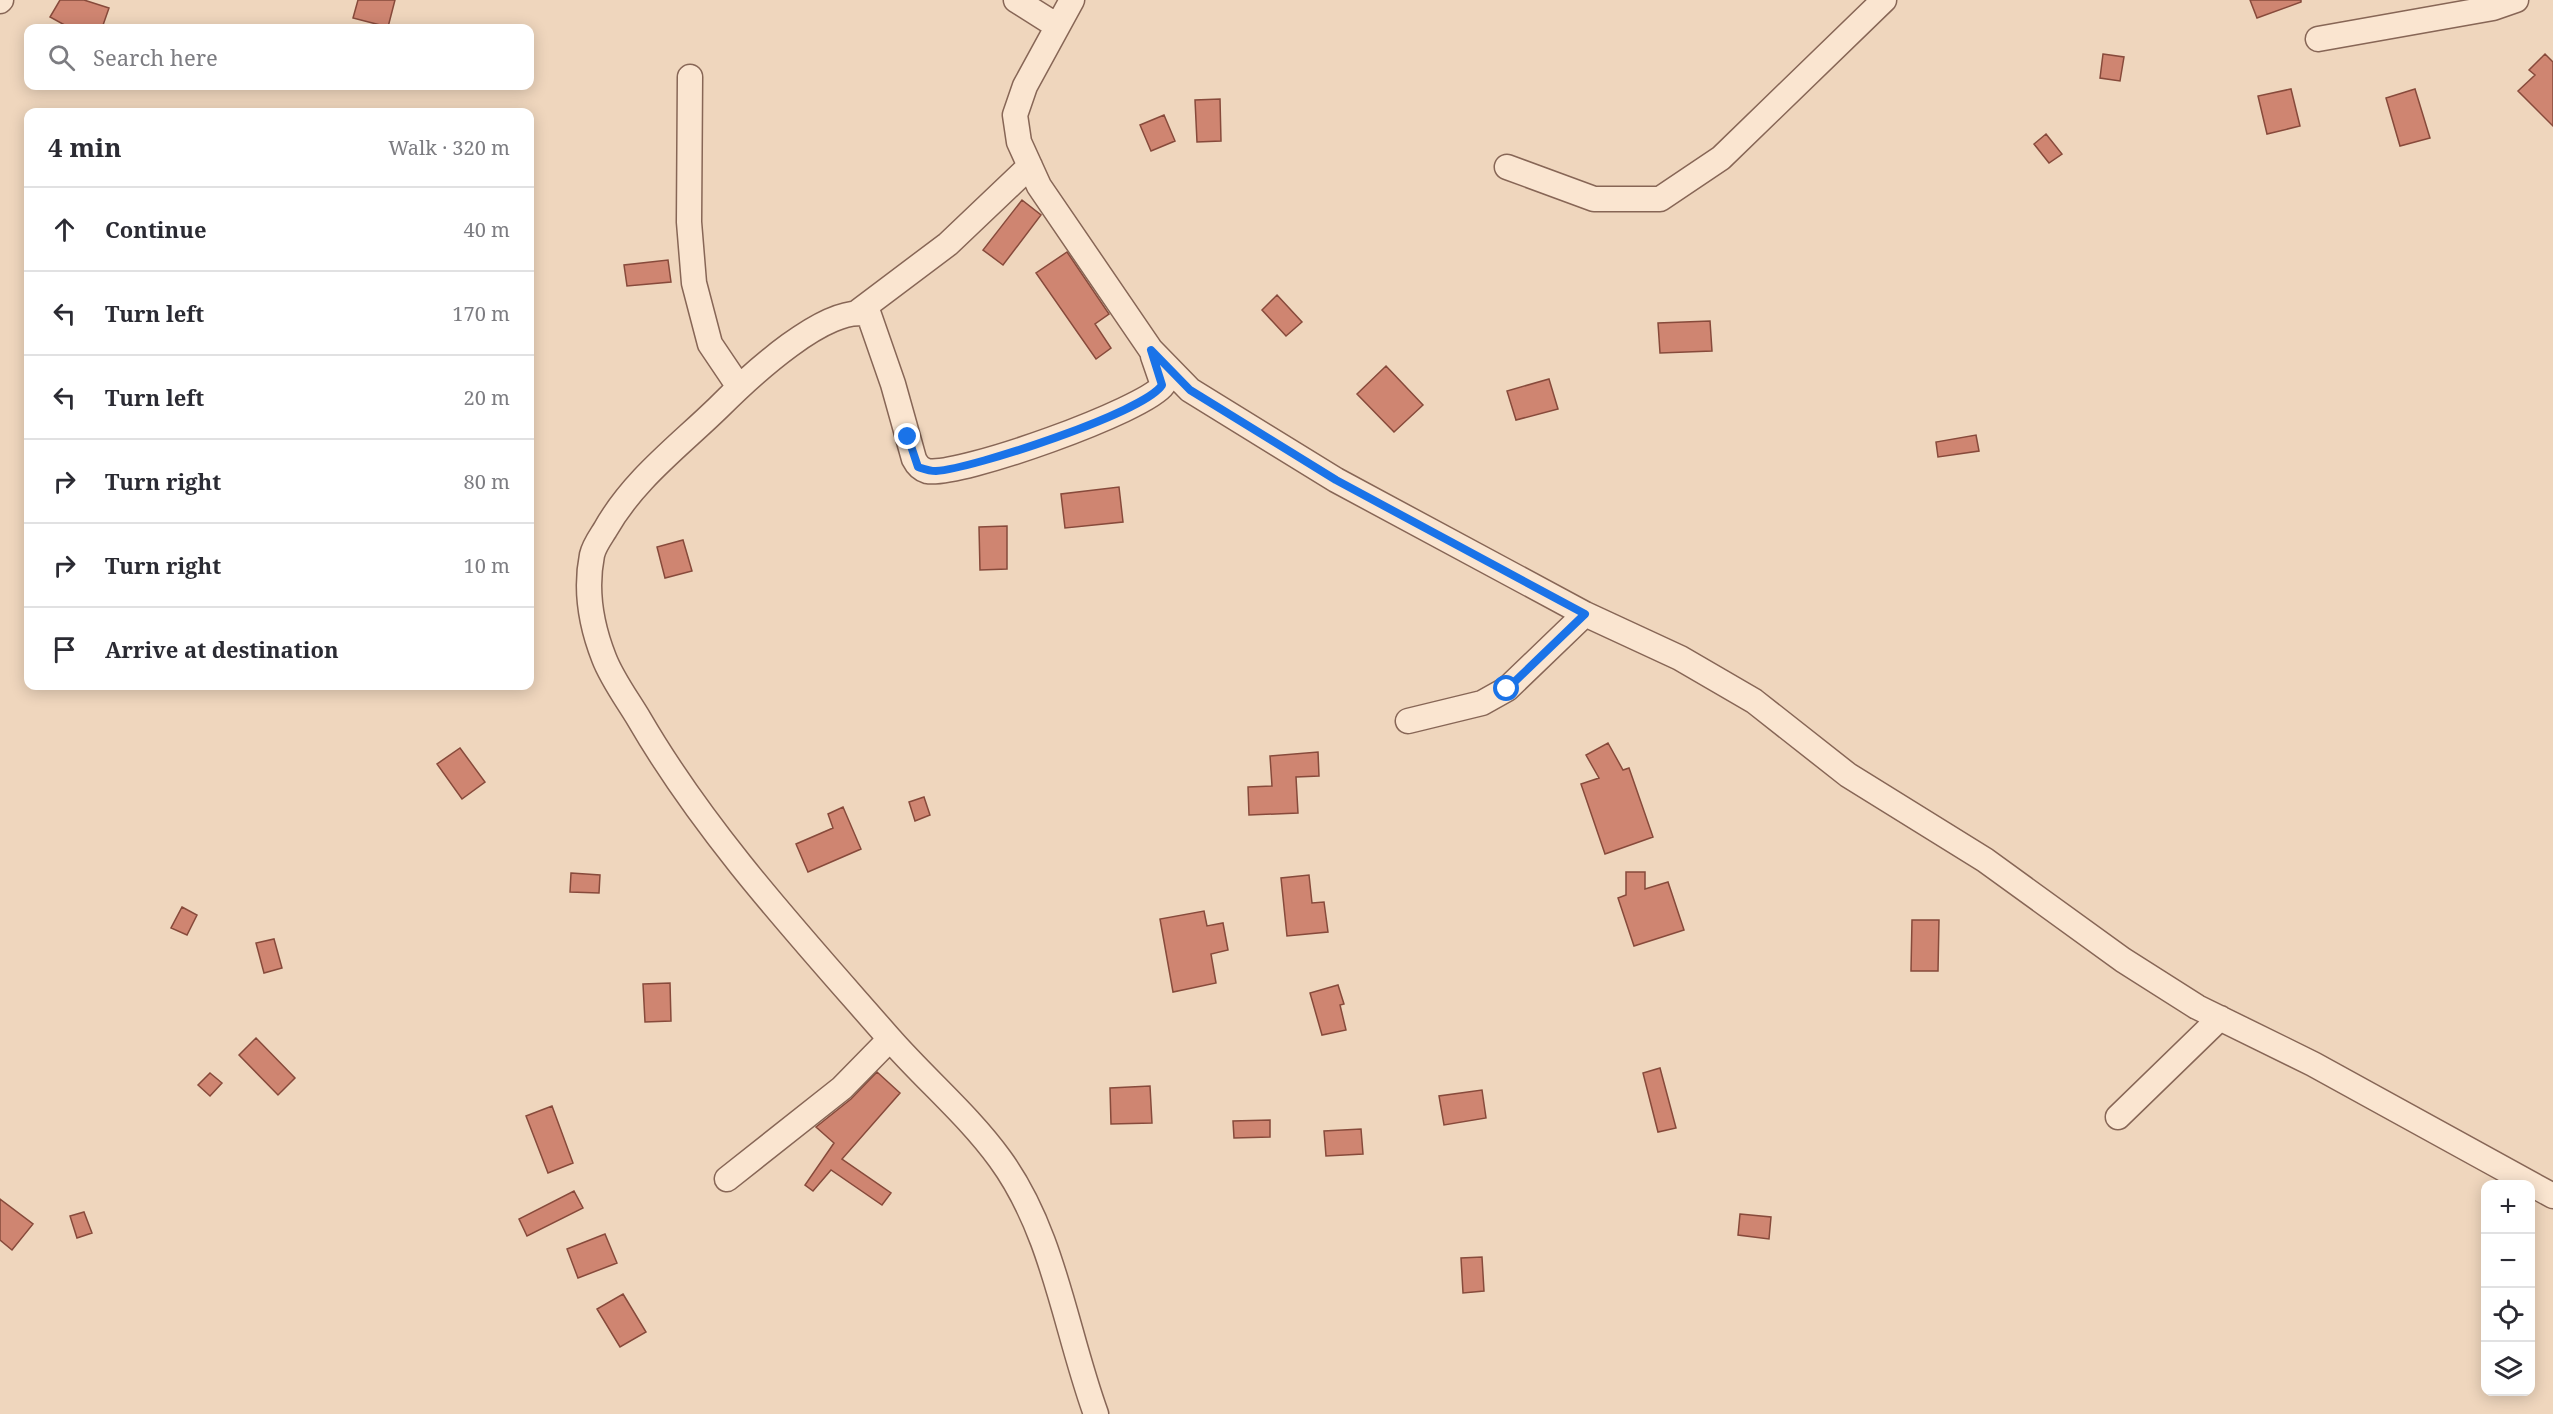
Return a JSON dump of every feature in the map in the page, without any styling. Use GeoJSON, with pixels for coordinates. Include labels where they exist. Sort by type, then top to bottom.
{"type":"FeatureCollection","features":[{"type":"Feature","properties":{"kind":"street"},"geometry":{"type":"LineString","coordinates":[[1016,0],[1054,24],[1067,9]]}},
{"type":"Feature","properties":{"kind":"street"},"geometry":{"type":"LineString","coordinates":[[1507,167],[1594,198],[1660,198],[1721,158],[1884,0]]}},
{"type":"Feature","properties":{"kind":"street"},"geometry":{"type":"LineString","coordinates":[[2318,39],[2493,8],[2516,0]]}},
{"type":"Feature","properties":{"kind":"street"},"geometry":{"type":"LineString","coordinates":[[1067,9],[1025,86],[1015,115],[1019,142],[1039,186],[1151,350],[1190,390],[1336,480],[1585,614],[1680,658],[1754,701],[1848,774],[1985,860],[2123,960],[2198,1007],[2313,1064],[2553,1196]]}},
{"type":"Feature","properties":{"kind":"street"},"geometry":{"type":"LineString","coordinates":[[690,77],[689,222],[694,283],[710,344],[739,387]]}},
{"type":"Feature","properties":{"kind":"street"},"geometry":{"type":"LineString","coordinates":[[859,312],[948,244],[1030,166]]}},
{"type":"Feature","properties":{"kind":"street"},"geometry":{"type":"LineString","coordinates":[[1096,1414],[1063,1300],[1023,1193],[998,1156],[890,1039],[727,849],[655,747],[605,662],[594,630],[588,596],[592,551],[616,510],[649,472],[739,387],[816,327],[837,316],[859,312],[869,315],[875,326],[914,459],[918,467],[927,471],[981,463],[1030,447],[1133,406],[1158,392],[1162,385],[1151,350]]}},
{"type":"Feature","properties":{"kind":"street"},"geometry":{"type":"LineString","coordinates":[[1408,721],[1482,703],[1507,689],[1585,614]]}},
{"type":"Feature","properties":{"kind":"street"},"geometry":{"type":"LineString","coordinates":[[2118,1117],[2220,1018]]}},
{"type":"Feature","properties":{"kind":"street"},"geometry":{"type":"LineString","coordinates":[[727,1179],[842,1088],[890,1039]]}},
{"type":"Feature","properties":{"kind":"building"},"geometry":{"type":"Polygon","coordinates":[[[60,0],[84,0],[109,8],[103,24],[63,24],[50,17],[60,0]]]}},
{"type":"Feature","properties":{"kind":"building"},"geometry":{"type":"Polygon","coordinates":[[[358,0],[395,0],[389,24],[376,24],[353,18],[358,0]]]}},
{"type":"Feature","properties":{"kind":"building"},"geometry":{"type":"Polygon","coordinates":[[[2250,0],[2301,0],[2301,2],[2257,18],[2250,0]]]}},
{"type":"Feature","properties":{"kind":"building"},"geometry":{"type":"Polygon","coordinates":[[[2103,54],[2124,57],[2120,81],[2100,78],[2103,54]]]}},
{"type":"Feature","properties":{"kind":"building"},"geometry":{"type":"Polygon","coordinates":[[[2545,54],[2553,62],[2553,126],[2518,91],[2535,75],[2529,70],[2545,54]]]}},
{"type":"Feature","properties":{"kind":"building"},"geometry":{"type":"Polygon","coordinates":[[[2291,89],[2300,126],[2267,134],[2258,96],[2291,89]]]}},
{"type":"Feature","properties":{"kind":"building"},"geometry":{"type":"Polygon","coordinates":[[[2415,89],[2430,138],[2400,146],[2386,98],[2415,89]]]}},
{"type":"Feature","properties":{"kind":"building"},"geometry":{"type":"Polygon","coordinates":[[[1220,99],[1221,141],[1197,142],[1195,100],[1220,99]]]}},
{"type":"Feature","properties":{"kind":"building"},"geometry":{"type":"Polygon","coordinates":[[[1164,115],[1175,141],[1151,151],[1140,125],[1164,115]]]}},
{"type":"Feature","properties":{"kind":"building"},"geometry":{"type":"Polygon","coordinates":[[[2046,134],[2062,154],[2049,163],[2034,144],[2046,134]]]}},
{"type":"Feature","properties":{"kind":"building"},"geometry":{"type":"Polygon","coordinates":[[[1022,200],[1041,215],[1003,265],[983,250],[1022,200]]]}},
{"type":"Feature","properties":{"kind":"building"},"geometry":{"type":"Polygon","coordinates":[[[1067,252],[1109,314],[1095,324],[1111,348],[1096,359],[1036,273],[1067,252]]]}},
{"type":"Feature","properties":{"kind":"building"},"geometry":{"type":"Polygon","coordinates":[[[668,260],[671,282],[627,286],[624,265],[668,260]]]}},
{"type":"Feature","properties":{"kind":"building"},"geometry":{"type":"Polygon","coordinates":[[[1277,295],[1302,322],[1286,336],[1262,310],[1277,295]]]}},
{"type":"Feature","properties":{"kind":"building"},"geometry":{"type":"Polygon","coordinates":[[[1710,321],[1712,351],[1660,353],[1658,323],[1710,321]]]}},
{"type":"Feature","properties":{"kind":"building"},"geometry":{"type":"Polygon","coordinates":[[[1386,366],[1423,405],[1394,432],[1357,394],[1386,366]]]}},
{"type":"Feature","properties":{"kind":"building"},"geometry":{"type":"Polygon","coordinates":[[[1549,379],[1558,409],[1516,420],[1507,391],[1549,379]]]}},
{"type":"Feature","properties":{"kind":"building"},"geometry":{"type":"Polygon","coordinates":[[[1976,435],[1979,451],[1938,457],[1936,442],[1976,435]]]}},
{"type":"Feature","properties":{"kind":"building"},"geometry":{"type":"Polygon","coordinates":[[[1119,487],[1123,522],[1065,528],[1061,494],[1119,487]]]}},
{"type":"Feature","properties":{"kind":"building"},"geometry":{"type":"Polygon","coordinates":[[[1007,526],[1007,569],[980,570],[979,527],[1007,526]]]}},
{"type":"Feature","properties":{"kind":"building"},"geometry":{"type":"Polygon","coordinates":[[[683,540],[692,571],[665,578],[657,547],[683,540]]]}},
{"type":"Feature","properties":{"kind":"building"},"geometry":{"type":"Polygon","coordinates":[[[1608,743],[1623,770],[1629,768],[1653,837],[1605,854],[1581,784],[1599,778],[1586,755],[1608,743]]]}},
{"type":"Feature","properties":{"kind":"building"},"geometry":{"type":"Polygon","coordinates":[[[460,748],[485,782],[462,799],[437,764],[460,748]]]}},
{"type":"Feature","properties":{"kind":"building"},"geometry":{"type":"Polygon","coordinates":[[[1318,752],[1319,776],[1296,777],[1298,813],[1249,815],[1248,787],[1272,786],[1270,756],[1318,752]]]}},
{"type":"Feature","properties":{"kind":"building"},"geometry":{"type":"Polygon","coordinates":[[[924,797],[930,815],[915,821],[909,802],[924,797]]]}},
{"type":"Feature","properties":{"kind":"building"},"geometry":{"type":"Polygon","coordinates":[[[843,807],[861,849],[808,872],[796,844],[833,828],[828,814],[843,807]]]}},
{"type":"Feature","properties":{"kind":"building"},"geometry":{"type":"Polygon","coordinates":[[[1626,872],[1645,872],[1645,889],[1668,882],[1684,930],[1634,946],[1618,898],[1626,895],[1626,872]]]}},
{"type":"Feature","properties":{"kind":"building"},"geometry":{"type":"Polygon","coordinates":[[[571,873],[600,875],[599,893],[570,892],[571,873]]]}},
{"type":"Feature","properties":{"kind":"building"},"geometry":{"type":"Polygon","coordinates":[[[1309,875],[1312,903],[1324,902],[1328,932],[1287,936],[1281,878],[1309,875]]]}},
{"type":"Feature","properties":{"kind":"building"},"geometry":{"type":"Polygon","coordinates":[[[182,907],[197,915],[187,935],[171,928],[182,907]]]}},
{"type":"Feature","properties":{"kind":"building"},"geometry":{"type":"Polygon","coordinates":[[[1204,911],[1207,926],[1223,923],[1228,950],[1211,954],[1216,983],[1173,992],[1160,919],[1204,911]]]}},
{"type":"Feature","properties":{"kind":"building"},"geometry":{"type":"Polygon","coordinates":[[[1912,920],[1939,920],[1938,971],[1911,971],[1912,920]]]}},
{"type":"Feature","properties":{"kind":"building"},"geometry":{"type":"Polygon","coordinates":[[[274,939],[282,968],[264,973],[256,943],[274,939]]]}},
{"type":"Feature","properties":{"kind":"building"},"geometry":{"type":"Polygon","coordinates":[[[670,983],[671,1021],[645,1022],[643,984],[670,983]]]}},
{"type":"Feature","properties":{"kind":"building"},"geometry":{"type":"Polygon","coordinates":[[[1338,985],[1344,1004],[1340,1005],[1346,1030],[1322,1035],[1310,993],[1338,985]]]}},
{"type":"Feature","properties":{"kind":"building"},"geometry":{"type":"Polygon","coordinates":[[[256,1038],[295,1078],[278,1095],[239,1055],[256,1038]]]}},
{"type":"Feature","properties":{"kind":"building"},"geometry":{"type":"Polygon","coordinates":[[[1660,1068],[1676,1128],[1658,1132],[1643,1073],[1660,1068]]]}},
{"type":"Feature","properties":{"kind":"building"},"geometry":{"type":"Polygon","coordinates":[[[877,1072],[900,1093],[842,1159],[891,1193],[882,1205],[831,1170],[813,1191],[805,1185],[834,1143],[816,1127],[851,1099],[877,1072]]]}},
{"type":"Feature","properties":{"kind":"building"},"geometry":{"type":"Polygon","coordinates":[[[210,1073],[222,1083],[210,1096],[198,1085],[210,1073]]]}},
{"type":"Feature","properties":{"kind":"building"},"geometry":{"type":"Polygon","coordinates":[[[1150,1086],[1152,1123],[1111,1124],[1110,1088],[1150,1086]]]}},
{"type":"Feature","properties":{"kind":"building"},"geometry":{"type":"Polygon","coordinates":[[[1482,1090],[1486,1118],[1444,1125],[1439,1096],[1482,1090]]]}},
{"type":"Feature","properties":{"kind":"building"},"geometry":{"type":"Polygon","coordinates":[[[552,1106],[573,1163],[548,1173],[526,1116],[552,1106]]]}},
{"type":"Feature","properties":{"kind":"building"},"geometry":{"type":"Polygon","coordinates":[[[1270,1120],[1270,1137],[1234,1138],[1233,1121],[1270,1120]]]}},
{"type":"Feature","properties":{"kind":"building"},"geometry":{"type":"Polygon","coordinates":[[[1361,1129],[1363,1154],[1326,1156],[1324,1131],[1361,1129]]]}},
{"type":"Feature","properties":{"kind":"building"},"geometry":{"type":"Polygon","coordinates":[[[574,1191],[583,1208],[527,1236],[519,1219],[574,1191]]]}},
{"type":"Feature","properties":{"kind":"building"},"geometry":{"type":"Polygon","coordinates":[[[0,1199],[33,1224],[12,1250],[0,1240],[0,1199]]]}},
{"type":"Feature","properties":{"kind":"building"},"geometry":{"type":"Polygon","coordinates":[[[84,1212],[92,1233],[77,1238],[70,1216],[84,1212]]]}},
{"type":"Feature","properties":{"kind":"building"},"geometry":{"type":"Polygon","coordinates":[[[1740,1214],[1771,1217],[1769,1239],[1738,1235],[1740,1214]]]}},
{"type":"Feature","properties":{"kind":"building"},"geometry":{"type":"Polygon","coordinates":[[[605,1234],[617,1263],[578,1278],[567,1249],[605,1234]]]}},
{"type":"Feature","properties":{"kind":"building"},"geometry":{"type":"Polygon","coordinates":[[[1482,1257],[1484,1291],[1463,1293],[1461,1258],[1482,1257]]]}},
{"type":"Feature","properties":{"kind":"building"},"geometry":{"type":"Polygon","coordinates":[[[623,1294],[646,1332],[620,1347],[597,1309],[623,1294]]]}},
{"type":"Feature","properties":{"kind":"route"},"geometry":{"type":"LineString","coordinates":[[908,437],[918,467],[927,471],[981,463],[1030,447],[1133,406],[1158,392],[1162,385],[1151,350],[1190,390],[1336,480],[1585,614],[1507,689]]}}]}
